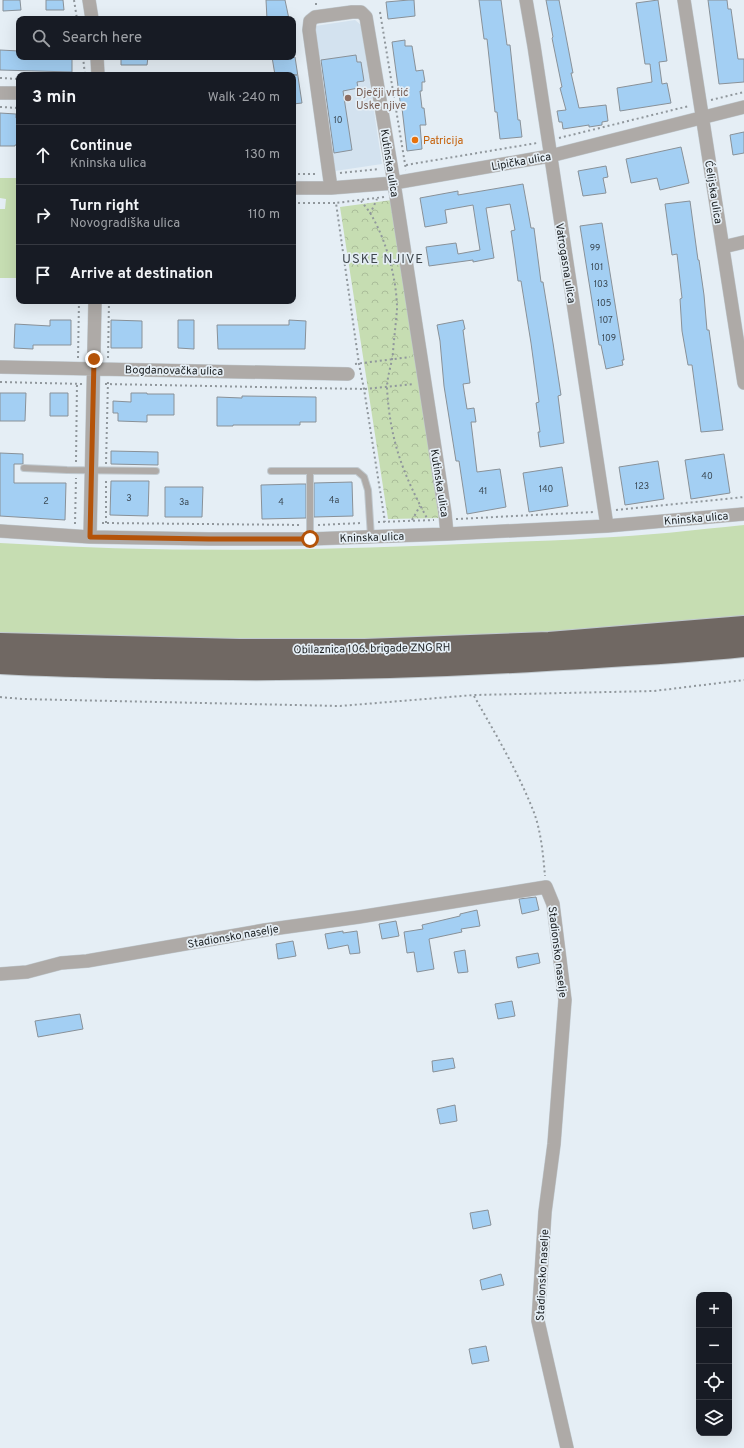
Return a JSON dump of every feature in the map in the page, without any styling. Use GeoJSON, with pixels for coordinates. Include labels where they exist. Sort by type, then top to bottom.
{"type":"FeatureCollection","features":[{"type":"Feature","properties":{"kind":"highway","name":"Obilaznica 106. brigade ZNG RH"},"geometry":{"type":"LineString","coordinates":[[0,644],[232,650],[365,650],[549,643],[744,627]]}},
{"type":"Feature","properties":{"kind":"highway","name":"Obilaznica 106. brigade ZNG RH"},"geometry":{"type":"LineString","coordinates":[[0,662],[109,667],[208,669],[373,668],[457,666],[657,654],[744,646]]}},
{"type":"Feature","properties":{"kind":"street"},"geometry":{"type":"LineString","coordinates":[[89,0],[92,16]]}},
{"type":"Feature","properties":{"kind":"street","name":"Vatrogasna ulica"},"geometry":{"type":"LineString","coordinates":[[526,0],[606,526]]}},
{"type":"Feature","properties":{"kind":"street","name":"Ćelijska ulica"},"geometry":{"type":"LineString","coordinates":[[684,0],[744,382]]}},
{"type":"Feature","properties":{"kind":"street","name":"Kutinska ulica"},"geometry":{"type":"LineString","coordinates":[[331,188],[309,30],[310,22],[315,16],[360,12],[366,17],[395,189],[447,534]]}},
{"type":"Feature","properties":{"kind":"street"},"geometry":{"type":"LineString","coordinates":[[97,60],[98,72]]}},
{"type":"Feature","properties":{"kind":"street"},"geometry":{"type":"LineString","coordinates":[[0,93],[16,93]]}},
{"type":"Feature","properties":{"kind":"street","name":"Lipička ulica"},"geometry":{"type":"LineString","coordinates":[[296,188],[395,189],[408,181],[550,156],[744,107]]}},
{"type":"Feature","properties":{"kind":"street"},"geometry":{"type":"LineString","coordinates":[[723,247],[744,242]]}},
{"type":"Feature","properties":{"kind":"street"},"geometry":{"type":"LineString","coordinates":[[90,537],[95,304]]}},
{"type":"Feature","properties":{"kind":"street","name":"Bogdanovačka ulica"},"geometry":{"type":"LineString","coordinates":[[0,367],[348,374]]}},
{"type":"Feature","properties":{"kind":"street","name":"Kninska ulica"},"geometry":{"type":"LineString","coordinates":[[0,531],[90,537],[310,539],[606,526],[744,514]]}},
{"type":"Feature","properties":{"kind":"street","name":"Stadionsko naselje"},"geometry":{"type":"LineString","coordinates":[[0,974],[27,972],[61,963],[86,961],[264,930],[359,917],[546,887],[553,904],[565,1000],[554,1144],[545,1212],[538,1321],[567,1448]]}},
{"type":"Feature","properties":{"kind":"lane"},"geometry":{"type":"LineString","coordinates":[[24,468],[91,471],[156,471]]}},
{"type":"Feature","properties":{"kind":"lane"},"geometry":{"type":"LineString","coordinates":[[270,471],[357,471],[364,477],[368,490],[371,537]]}},
{"type":"Feature","properties":{"kind":"lane"},"geometry":{"type":"LineString","coordinates":[[310,472],[310,539]]}},
{"type":"Feature","properties":{"kind":"path"},"geometry":{"type":"LineString","coordinates":[[74,0],[77,16]]}},
{"type":"Feature","properties":{"kind":"path"},"geometry":{"type":"LineString","coordinates":[[380,12],[408,181]]}},
{"type":"Feature","properties":{"kind":"path"},"geometry":{"type":"LineString","coordinates":[[83,60],[85,72]]}},
{"type":"Feature","properties":{"kind":"path"},"geometry":{"type":"LineString","coordinates":[[0,78],[16,79]]}},
{"type":"Feature","properties":{"kind":"path"},"geometry":{"type":"LineString","coordinates":[[296,174],[330,175],[391,167],[548,141],[744,92]]}},
{"type":"Feature","properties":{"kind":"path"},"geometry":{"type":"LineString","coordinates":[[0,108],[16,108]]}},
{"type":"Feature","properties":{"kind":"path"},"geometry":{"type":"LineString","coordinates":[[296,203],[336,203],[361,201],[377,198],[395,189]]}},
{"type":"Feature","properties":{"kind":"path"},"geometry":{"type":"LineString","coordinates":[[370,214],[377,198]]}},
{"type":"Feature","properties":{"kind":"path"},"geometry":{"type":"LineString","coordinates":[[361,201],[373,218],[383,241],[395,286],[397,309],[392,359],[387,387],[389,414],[394,441],[399,459],[410,486],[428,520]]}},
{"type":"Feature","properties":{"kind":"path"},"geometry":{"type":"LineString","coordinates":[[336,203],[359,364],[385,522]]}},
{"type":"Feature","properties":{"kind":"path"},"geometry":{"type":"LineString","coordinates":[[75,525],[79,304]]}},
{"type":"Feature","properties":{"kind":"path"},"geometry":{"type":"LineString","coordinates":[[106,523],[109,304]]}},
{"type":"Feature","properties":{"kind":"path"},"geometry":{"type":"LineString","coordinates":[[0,382],[364,389],[424,383]]}},
{"type":"Feature","properties":{"kind":"path"},"geometry":{"type":"LineString","coordinates":[[412,521],[420,506]]}},
{"type":"Feature","properties":{"kind":"path"},"geometry":{"type":"LineString","coordinates":[[0,697],[340,706],[474,695],[654,691],[744,680]]}},
{"type":"Feature","properties":{"kind":"path"},"geometry":{"type":"LineString","coordinates":[[474,695],[511,763],[533,811],[542,848],[546,887]]}},
{"type":"Feature","properties":{"kind":"shaded area","name":"Dječji vrtić Uske njive"},"geometry":{"type":"Polygon","coordinates":[[[355,20],[361,25],[382,164],[335,171],[313,33],[315,26],[355,20]]]}},
{"type":"Feature","properties":{"kind":"green space"},"geometry":{"type":"Polygon","coordinates":[[[0,178],[16,178],[16,278],[0,278],[0,209],[5,209],[6,199],[0,198],[0,178]]]}},
{"type":"Feature","properties":{"kind":"green space"},"geometry":{"type":"Polygon","coordinates":[[[392,200],[439,518],[388,519],[340,207],[392,200]]]}},
{"type":"Feature","properties":{"kind":"green space"},"geometry":{"type":"Polygon","coordinates":[[[744,525],[744,620],[439,641],[0,638],[0,543],[182,550],[364,548],[614,537],[744,525]]]}},
{"type":"Feature","properties":{"kind":"building"},"geometry":{"type":"Polygon","coordinates":[[[3,0],[20,0],[21,10],[3,11],[3,0]]]}},
{"type":"Feature","properties":{"kind":"building"},"geometry":{"type":"Polygon","coordinates":[[[46,0],[63,0],[64,10],[46,10],[46,0]]]}},
{"type":"Feature","properties":{"kind":"building"},"geometry":{"type":"Polygon","coordinates":[[[266,0],[285,0],[288,16],[267,16],[266,0]]]}},
{"type":"Feature","properties":{"kind":"building"},"geometry":{"type":"Polygon","coordinates":[[[414,0],[415,16],[388,19],[386,2],[414,0]]]}},
{"type":"Feature","properties":{"kind":"building"},"geometry":{"type":"Polygon","coordinates":[[[479,0],[501,0],[507,45],[510,45],[518,120],[520,120],[522,137],[500,139],[497,112],[495,112],[487,39],[484,39],[479,0]]]}},
{"type":"Feature","properties":{"kind":"building"},"geometry":{"type":"Polygon","coordinates":[[[546,0],[559,0],[573,73],[571,73],[579,108],[606,105],[608,121],[602,122],[602,125],[589,127],[589,125],[563,129],[562,122],[559,122],[557,111],[566,110],[560,88],[562,87],[546,0]]]}},
{"type":"Feature","properties":{"kind":"building"},"geometry":{"type":"Polygon","coordinates":[[[658,0],[667,61],[659,62],[662,84],[667,83],[671,103],[620,111],[617,88],[652,82],[650,64],[645,64],[636,3],[658,0]]]}},
{"type":"Feature","properties":{"kind":"building"},"geometry":{"type":"Polygon","coordinates":[[[708,0],[727,0],[728,9],[731,9],[738,59],[744,59],[744,82],[719,84],[708,0]]]}},
{"type":"Feature","properties":{"kind":"building"},"geometry":{"type":"Polygon","coordinates":[[[405,40],[405,46],[412,46],[416,71],[423,70],[425,82],[422,82],[422,91],[420,91],[426,125],[420,125],[422,149],[407,151],[392,42],[405,40]]]}},
{"type":"Feature","properties":{"kind":"building"},"geometry":{"type":"Polygon","coordinates":[[[0,50],[16,51],[16,60],[72,60],[72,72],[0,70],[0,50]]]}},
{"type":"Feature","properties":{"kind":"building"},"geometry":{"type":"Polygon","coordinates":[[[356,55],[357,62],[361,62],[364,81],[357,82],[358,88],[343,91],[352,150],[334,153],[321,60],[356,55]]]}},
{"type":"Feature","properties":{"kind":"building"},"geometry":{"type":"Polygon","coordinates":[[[121,60],[148,60],[147,65],[121,65],[121,60]]]}},
{"type":"Feature","properties":{"kind":"building"},"geometry":{"type":"Polygon","coordinates":[[[272,60],[295,60],[302,103],[296,104],[296,72],[274,72],[272,60]]]}},
{"type":"Feature","properties":{"kind":"building"},"geometry":{"type":"Polygon","coordinates":[[[0,113],[16,114],[16,145],[0,146],[0,113]]]}},
{"type":"Feature","properties":{"kind":"building"},"geometry":{"type":"Polygon","coordinates":[[[744,132],[744,153],[733,155],[730,135],[744,132]]]}},
{"type":"Feature","properties":{"kind":"building"},"geometry":{"type":"Polygon","coordinates":[[[681,147],[689,183],[660,190],[657,178],[631,183],[626,159],[681,147]]]}},
{"type":"Feature","properties":{"kind":"building"},"geometry":{"type":"Polygon","coordinates":[[[606,166],[608,177],[603,178],[606,193],[583,196],[578,171],[606,166]]]}},
{"type":"Feature","properties":{"kind":"building"},"geometry":{"type":"Polygon","coordinates":[[[523,184],[531,228],[534,228],[541,282],[543,282],[561,395],[558,396],[564,443],[540,447],[538,432],[540,432],[536,403],[539,402],[521,281],[518,281],[511,231],[515,230],[510,204],[486,208],[494,258],[473,262],[473,260],[429,266],[426,247],[456,243],[458,254],[480,250],[473,205],[445,210],[447,223],[425,227],[420,198],[458,191],[458,195],[523,184]]]}},
{"type":"Feature","properties":{"kind":"building"},"geometry":{"type":"Polygon","coordinates":[[[690,201],[704,295],[707,330],[709,330],[723,430],[701,432],[692,365],[688,365],[682,331],[680,299],[682,298],[677,254],[672,255],[665,204],[690,201]]]}},
{"type":"Feature","properties":{"kind":"building"},"geometry":{"type":"Polygon","coordinates":[[[602,223],[624,360],[622,360],[623,365],[606,369],[601,345],[599,345],[580,226],[602,223]]]}},
{"type":"Feature","properties":{"kind":"building"},"geometry":{"type":"Polygon","coordinates":[[[50,320],[71,320],[71,345],[33,345],[33,349],[14,348],[15,324],[50,326],[50,320]]]}},
{"type":"Feature","properties":{"kind":"building"},"geometry":{"type":"Polygon","coordinates":[[[111,320],[142,321],[142,348],[111,348],[111,320]]]}},
{"type":"Feature","properties":{"kind":"building"},"geometry":{"type":"Polygon","coordinates":[[[178,320],[194,320],[194,349],[178,348],[178,320]]]}},
{"type":"Feature","properties":{"kind":"building"},"geometry":{"type":"Polygon","coordinates":[[[289,320],[306,321],[305,349],[218,349],[217,325],[289,325],[289,320]]]}},
{"type":"Feature","properties":{"kind":"building"},"geometry":{"type":"Polygon","coordinates":[[[463,320],[470,383],[463,384],[467,409],[474,408],[476,422],[471,422],[477,472],[500,469],[506,507],[467,514],[459,461],[456,461],[444,386],[437,325],[463,320]]]}},
{"type":"Feature","properties":{"kind":"building"},"geometry":{"type":"Polygon","coordinates":[[[0,393],[26,393],[25,421],[0,421],[0,393]]]}},
{"type":"Feature","properties":{"kind":"building"},"geometry":{"type":"Polygon","coordinates":[[[50,393],[68,393],[68,416],[50,416],[50,393]]]}},
{"type":"Feature","properties":{"kind":"building"},"geometry":{"type":"Polygon","coordinates":[[[131,393],[174,394],[174,415],[147,415],[147,422],[118,421],[118,413],[113,413],[113,401],[131,402],[131,393]]]}},
{"type":"Feature","properties":{"kind":"building"},"geometry":{"type":"Polygon","coordinates":[[[242,396],[316,397],[316,422],[300,422],[300,425],[217,426],[217,397],[242,398],[242,396]]]}},
{"type":"Feature","properties":{"kind":"building"},"geometry":{"type":"Polygon","coordinates":[[[111,451],[158,452],[158,465],[111,464],[111,451]]]}},
{"type":"Feature","properties":{"kind":"building"},"geometry":{"type":"Polygon","coordinates":[[[0,453],[23,454],[23,464],[14,464],[14,483],[66,483],[65,520],[0,516],[0,453]]]}},
{"type":"Feature","properties":{"kind":"building"},"geometry":{"type":"Polygon","coordinates":[[[724,454],[730,493],[691,499],[685,460],[724,454]]]}},
{"type":"Feature","properties":{"kind":"building"},"geometry":{"type":"Polygon","coordinates":[[[658,461],[664,499],[625,505],[619,467],[658,461]]]}},
{"type":"Feature","properties":{"kind":"building"},"geometry":{"type":"Polygon","coordinates":[[[562,467],[568,506],[529,512],[523,473],[562,467]]]}},
{"type":"Feature","properties":{"kind":"building"},"geometry":{"type":"Polygon","coordinates":[[[111,481],[149,481],[148,516],[110,515],[111,481]]]}},
{"type":"Feature","properties":{"kind":"building"},"geometry":{"type":"Polygon","coordinates":[[[352,482],[353,516],[314,517],[314,483],[352,482]]]}},
{"type":"Feature","properties":{"kind":"building"},"geometry":{"type":"Polygon","coordinates":[[[306,484],[306,518],[262,519],[261,485],[306,484]]]}},
{"type":"Feature","properties":{"kind":"building"},"geometry":{"type":"Polygon","coordinates":[[[165,487],[203,487],[202,517],[165,517],[165,487]]]}},
{"type":"Feature","properties":{"kind":"building"},"geometry":{"type":"Polygon","coordinates":[[[536,897],[539,910],[522,914],[519,899],[536,897]]]}},
{"type":"Feature","properties":{"kind":"building"},"geometry":{"type":"Polygon","coordinates":[[[477,910],[480,926],[461,929],[462,932],[429,939],[434,969],[417,972],[414,952],[407,953],[404,932],[423,929],[422,925],[460,916],[460,914],[477,910]]]}},
{"type":"Feature","properties":{"kind":"building"},"geometry":{"type":"Polygon","coordinates":[[[396,921],[399,936],[382,939],[379,924],[396,921]]]}},
{"type":"Feature","properties":{"kind":"building"},"geometry":{"type":"Polygon","coordinates":[[[343,931],[343,933],[357,931],[360,953],[350,954],[348,945],[328,949],[325,934],[343,931]]]}},
{"type":"Feature","properties":{"kind":"building"},"geometry":{"type":"Polygon","coordinates":[[[293,941],[296,956],[278,959],[276,944],[293,941]]]}},
{"type":"Feature","properties":{"kind":"building"},"geometry":{"type":"Polygon","coordinates":[[[465,950],[468,972],[458,973],[454,952],[465,950]]]}},
{"type":"Feature","properties":{"kind":"building"},"geometry":{"type":"Polygon","coordinates":[[[538,953],[540,963],[518,968],[516,957],[538,953]]]}},
{"type":"Feature","properties":{"kind":"building"},"geometry":{"type":"Polygon","coordinates":[[[512,1001],[515,1016],[498,1019],[495,1004],[512,1001]]]}},
{"type":"Feature","properties":{"kind":"building"},"geometry":{"type":"Polygon","coordinates":[[[80,1014],[83,1029],[38,1037],[35,1021],[80,1014]]]}},
{"type":"Feature","properties":{"kind":"building"},"geometry":{"type":"Polygon","coordinates":[[[453,1058],[455,1068],[433,1072],[432,1061],[453,1058]]]}},
{"type":"Feature","properties":{"kind":"building"},"geometry":{"type":"Polygon","coordinates":[[[455,1105],[457,1121],[440,1124],[437,1109],[455,1105]]]}},
{"type":"Feature","properties":{"kind":"building"},"geometry":{"type":"Polygon","coordinates":[[[488,1210],[491,1225],[473,1229],[470,1213],[488,1210]]]}},
{"type":"Feature","properties":{"kind":"building"},"geometry":{"type":"Polygon","coordinates":[[[501,1274],[504,1285],[482,1290],[480,1280],[501,1274]]]}},
{"type":"Feature","properties":{"kind":"building"},"geometry":{"type":"Polygon","coordinates":[[[486,1346],[489,1361],[472,1364],[469,1349],[486,1346]]]}},
{"type":"Feature","properties":{"kind":"place","name":"Dječji vrtić Uske njive"},"geometry":{"type":"Point","coordinates":[348,98]}},
{"type":"Feature","properties":{"kind":"place","name":"Patricija"},"geometry":{"type":"Point","coordinates":[415,140]}},
{"type":"Feature","properties":{"kind":"district","name":"USKE NJIVE"},"geometry":{"type":"Point","coordinates":[383,258]}},
{"type":"Feature","properties":{"kind":"route"},"geometry":{"type":"LineString","coordinates":[[94,359],[90,537],[310,539]]}}]}
